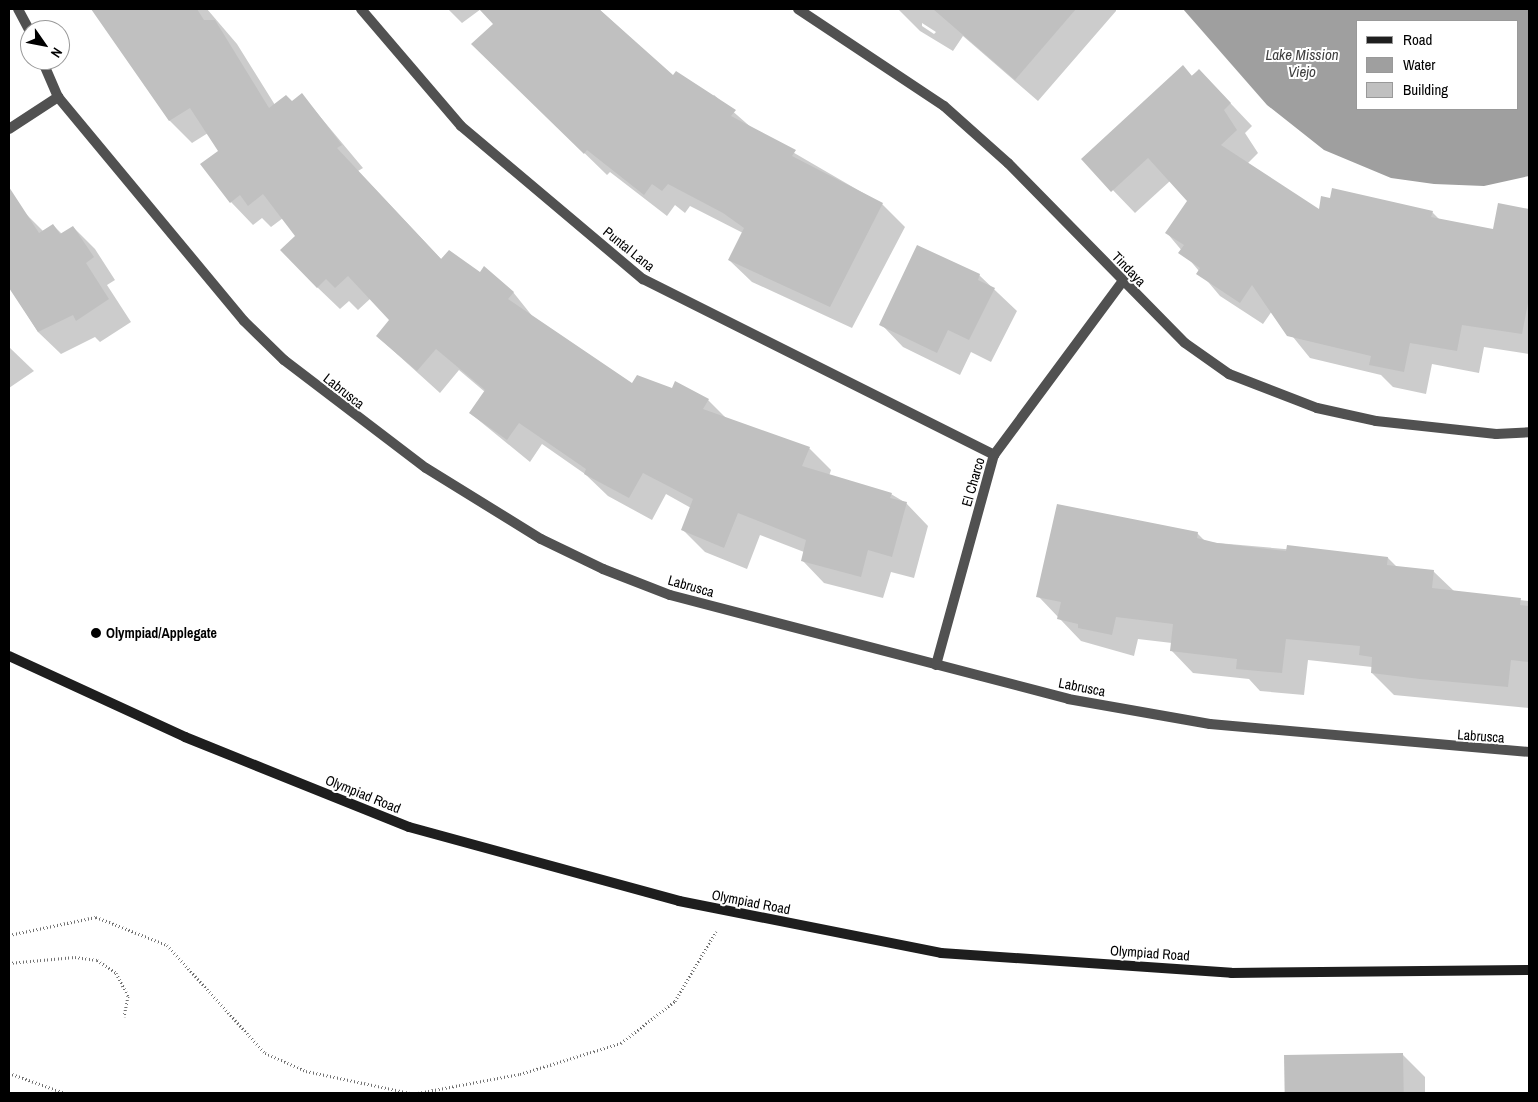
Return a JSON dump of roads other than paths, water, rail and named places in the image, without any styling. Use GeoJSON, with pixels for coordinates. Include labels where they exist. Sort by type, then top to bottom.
{"type":"FeatureCollection","features":[{"type":"Feature","properties":{"kind":"main road","name":"Olympiad Road"},"geometry":{"type":"LineString","coordinates":[[9,656],[185,737],[409,827],[728,911],[951,954],[1231,973],[1529,970]]}},
{"type":"Feature","properties":{"kind":"street","name":"Puntal Lana"},"geometry":{"type":"LineString","coordinates":[[361,9],[461,126],[643,279],[994,455]]}},
{"type":"Feature","properties":{"kind":"street","name":"Tindaya"},"geometry":{"type":"LineString","coordinates":[[798,9],[944,106],[1008,163],[1122,282],[1185,343],[1230,374],[1268,392],[1376,421],[1496,434],[1529,432]]}},
{"type":"Feature","properties":{"kind":"street","name":"Labrusca"},"geometry":{"type":"LineString","coordinates":[[46,70],[58,97],[244,321],[284,360],[330,398],[473,499],[550,543],[670,595],[1068,699],[1210,724],[1529,752]]}},
{"type":"Feature","properties":{"kind":"street"},"geometry":{"type":"LineString","coordinates":[[9,129],[58,97]]}},
{"type":"Feature","properties":{"kind":"street","name":"El Charco"},"geometry":{"type":"LineString","coordinates":[[936,665],[994,455],[1122,282]]}},
{"type":"Feature","properties":{"kind":"water","name":"Lake Mission Viejo"},"geometry":{"type":"Polygon","coordinates":[[[1183,9],[1529,9],[1529,176],[1484,186],[1434,184],[1391,178],[1324,150],[1267,105],[1183,9]]]}},
{"type":"Feature","properties":{"kind":"place","name":"Olympiad/Applegate"},"geometry":{"type":"Point","coordinates":[96,633]}}]}
